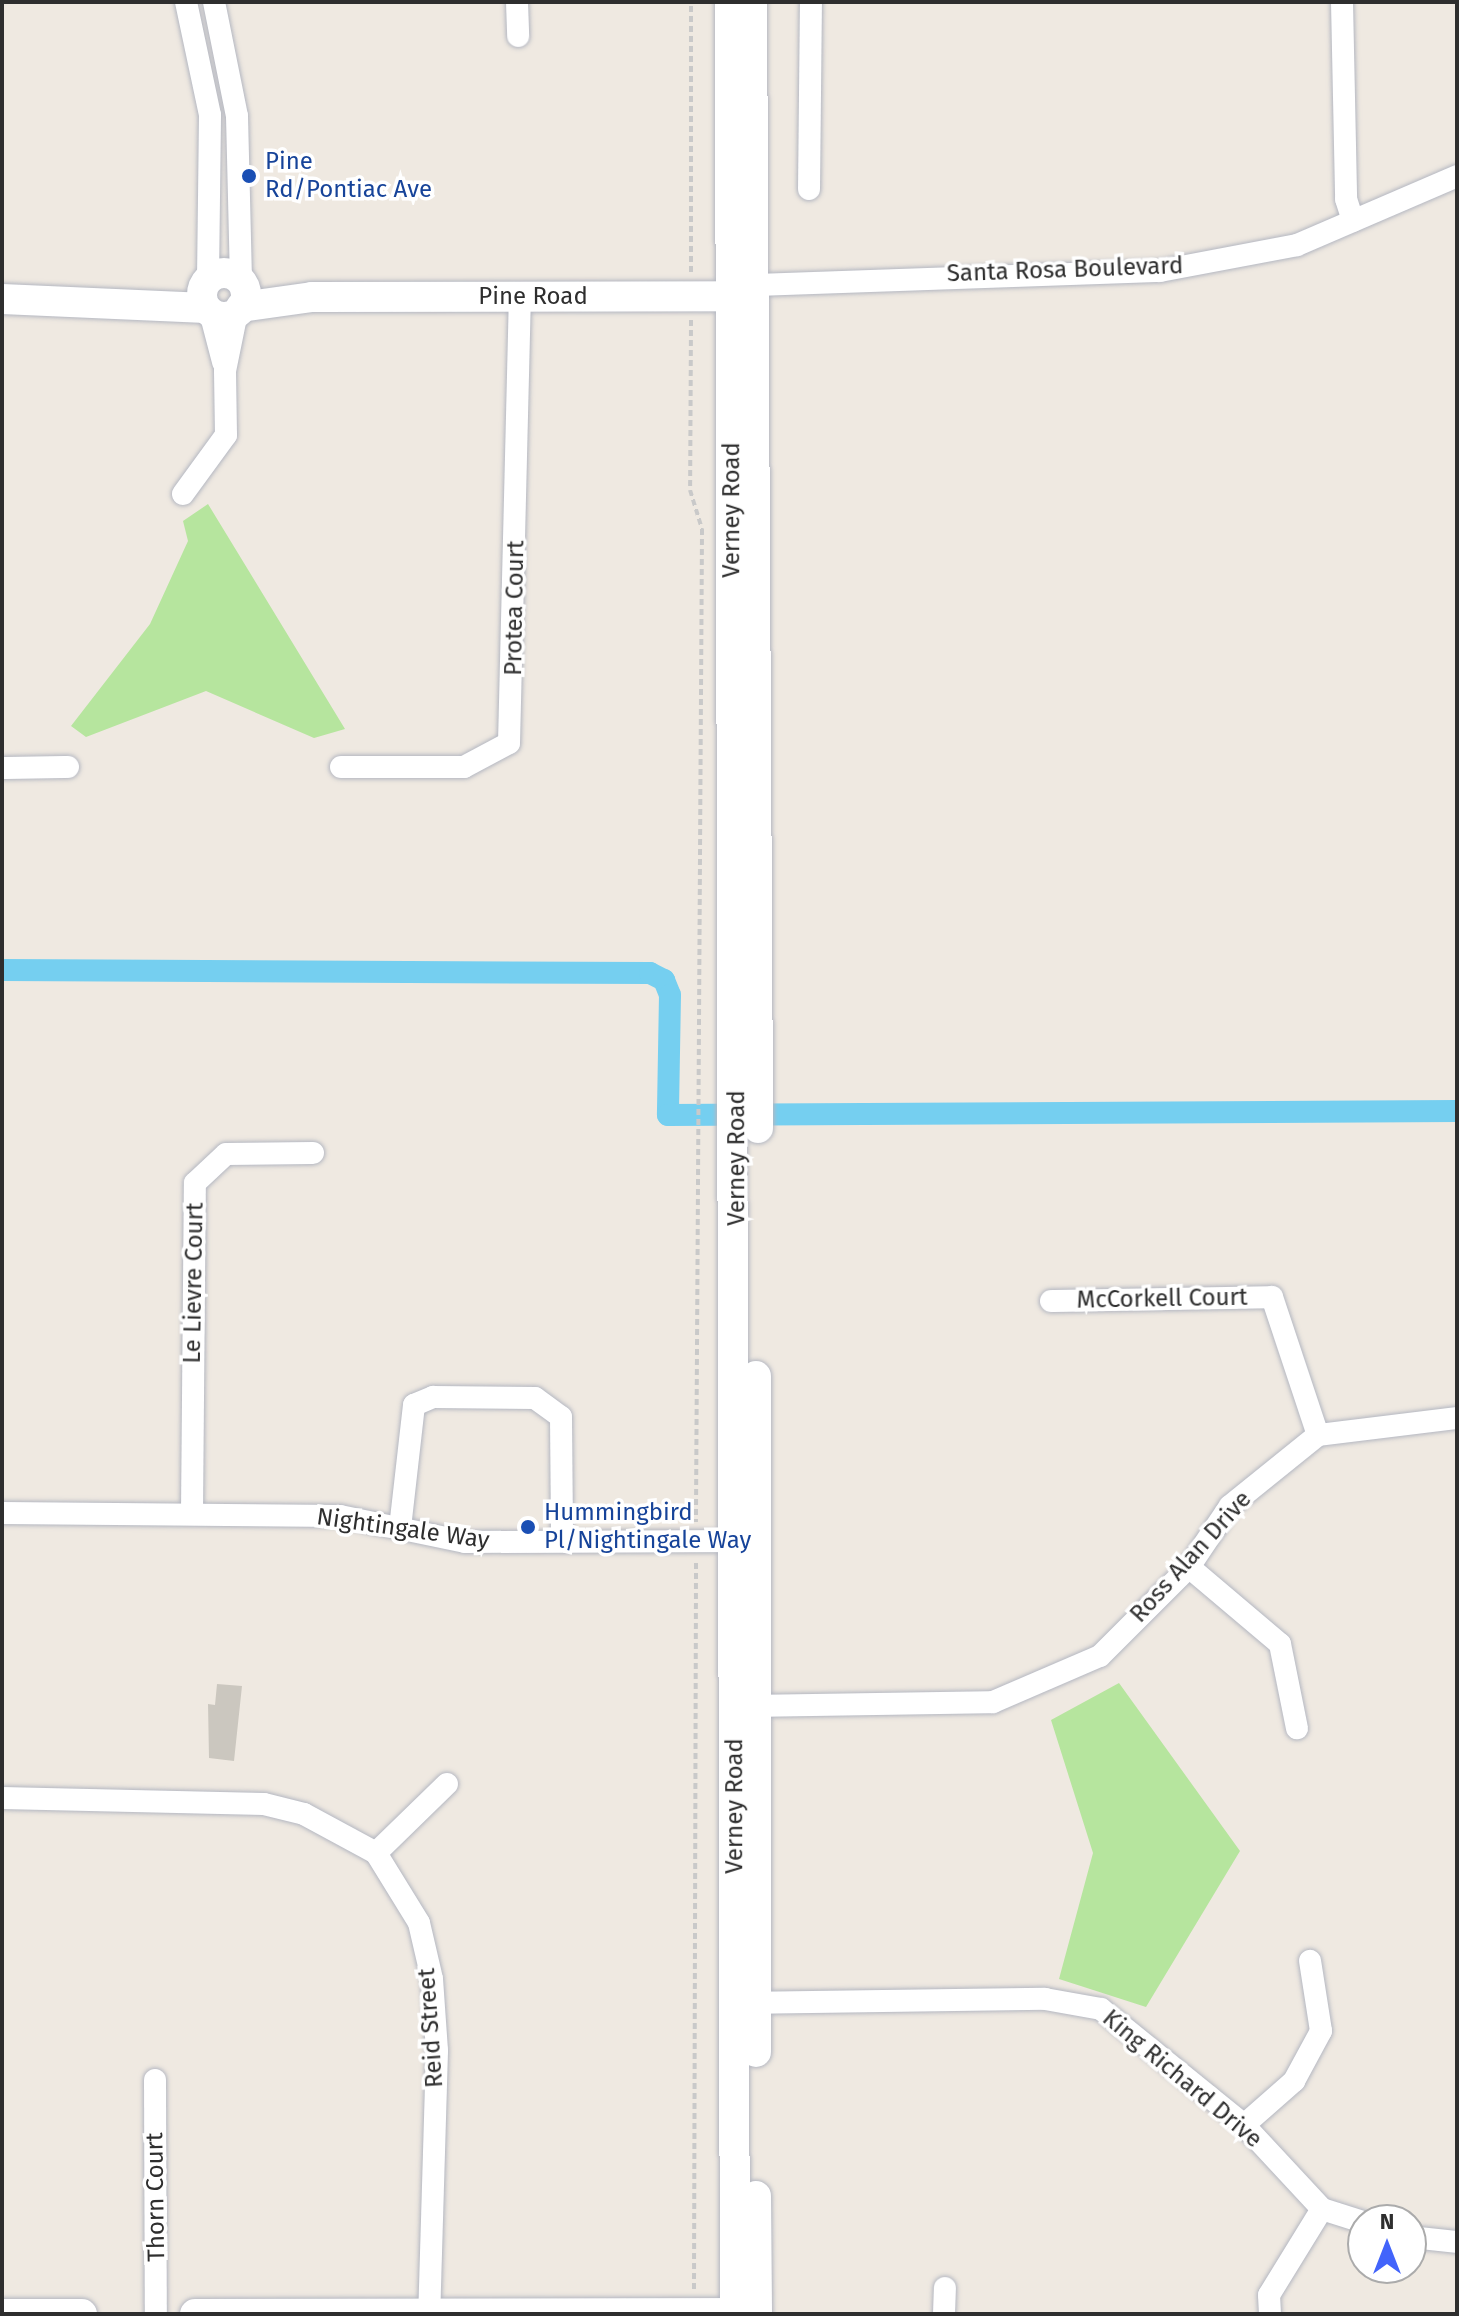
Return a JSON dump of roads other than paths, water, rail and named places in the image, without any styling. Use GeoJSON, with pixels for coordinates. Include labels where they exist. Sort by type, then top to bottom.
{"type":"FeatureCollection","features":[{"type":"Feature","properties":{"kind":"street"},"geometry":{"type":"LineString","coordinates":[[183,494],[226,435],[224,296],[210,115],[186,2]]}},
{"type":"Feature","properties":{"kind":"street"},"geometry":{"type":"LineString","coordinates":[[214,2],[237,116],[224,296]]}},
{"type":"Feature","properties":{"kind":"street"},"geometry":{"type":"LineString","coordinates":[[517,2],[518,36]]}},
{"type":"Feature","properties":{"kind":"street","name":"Verney Road"},"geometry":{"type":"LineString","coordinates":[[730,2],[746,293]]}},
{"type":"Feature","properties":{"kind":"street","name":"Verney Road"},"geometry":{"type":"LineString","coordinates":[[735,2314],[746,2003],[746,293],[752,2]]}},
{"type":"Feature","properties":{"kind":"street"},"geometry":{"type":"LineString","coordinates":[[809,189],[811,2]]}},
{"type":"Feature","properties":{"kind":"street"},"geometry":{"type":"LineString","coordinates":[[1342,2],[1346,199],[1353,221]]}},
{"type":"Feature","properties":{"kind":"street","name":"Santa Rosa Boulevard"},"geometry":{"type":"LineString","coordinates":[[746,293],[1160,271],[1297,245],[1457,176]]}},
{"type":"Feature","properties":{"kind":"street","name":"Pine Road"},"geometry":{"type":"LineString","coordinates":[[2,299],[690,297],[746,293]]}},
{"type":"Feature","properties":{"kind":"street","name":"Protea Court"},"geometry":{"type":"LineString","coordinates":[[341,767],[464,767],[509,743],[520,297]]}},
{"type":"Feature","properties":{"kind":"street"},"geometry":{"type":"LineString","coordinates":[[2,768],[68,767]]}},
{"type":"Feature","properties":{"kind":"street","name":"Le Lievre Court"},"geometry":{"type":"LineString","coordinates":[[192,1513],[195,1183],[226,1154],[313,1153]]}},
{"type":"Feature","properties":{"kind":"street","name":"McCorkell Court"},"geometry":{"type":"LineString","coordinates":[[1051,1301],[1272,1297],[1318,1435]]}},
{"type":"Feature","properties":{"kind":"street"},"geometry":{"type":"LineString","coordinates":[[400,1528],[414,1405],[433,1397],[535,1398],[561,1417],[562,1541]]}},
{"type":"Feature","properties":{"kind":"street"},"geometry":{"type":"LineString","coordinates":[[1318,1435],[1457,1418]]}},
{"type":"Feature","properties":{"kind":"street","name":"Ross Alan Drive"},"geometry":{"type":"LineString","coordinates":[[746,1706],[993,1702],[1100,1656],[1189,1567],[1230,1506],[1318,1435]]}},
{"type":"Feature","properties":{"kind":"street","name":"Nightingale Way"},"geometry":{"type":"LineString","coordinates":[[2,1513],[349,1517],[457,1541],[745,1541]]}},
{"type":"Feature","properties":{"kind":"street"},"geometry":{"type":"LineString","coordinates":[[1189,1567],[1280,1644],[1297,1728]]}},
{"type":"Feature","properties":{"kind":"street"},"geometry":{"type":"LineString","coordinates":[[376,1853],[447,1784]]}},
{"type":"Feature","properties":{"kind":"street","name":"Reid Street"},"geometry":{"type":"LineString","coordinates":[[2,1798],[264,1804],[304,1814],[376,1853],[419,1923],[432,1979],[437,2051],[429,2314]]}},
{"type":"Feature","properties":{"kind":"street"},"geometry":{"type":"LineString","coordinates":[[1244,2125],[1294,2081],[1321,2031],[1310,1961]]}},
{"type":"Feature","properties":{"kind":"street","name":"King Richard Drive"},"geometry":{"type":"LineString","coordinates":[[746,2003],[1045,1999],[1101,2009],[1244,2125],[1322,2209],[1347,2217]]}},
{"type":"Feature","properties":{"kind":"street","name":"Verney Road"},"geometry":{"type":"LineString","coordinates":[[746,2003],[757,2314]]}},
{"type":"Feature","properties":{"kind":"street","name":"Thorn Court"},"geometry":{"type":"LineString","coordinates":[[155,2080],[156,2314]]}},
{"type":"Feature","properties":{"kind":"street"},"geometry":{"type":"LineString","coordinates":[[1270,2314],[1269,2295],[1322,2209]]}},
{"type":"Feature","properties":{"kind":"street"},"geometry":{"type":"LineString","coordinates":[[1427,2239],[1457,2242]]}},
{"type":"Feature","properties":{"kind":"street"},"geometry":{"type":"LineString","coordinates":[[944,2314],[945,2288]]}},
{"type":"Feature","properties":{"kind":"street"},"geometry":{"type":"LineString","coordinates":[[2,2314],[82,2314]]}},
{"type":"Feature","properties":{"kind":"street"},"geometry":{"type":"LineString","coordinates":[[195,2314],[757,2314]]}},
{"type":"Feature","properties":{"kind":"waterway"},"geometry":{"type":"LineString","coordinates":[[2,970],[650,973],[664,980],[670,995],[668,1115],[1457,1111]]}},
{"type":"Feature","properties":{"kind":"place","name":"Pine Rd/Pontiac Ave"},"geometry":{"type":"Point","coordinates":[249,176]}},
{"type":"Feature","properties":{"kind":"place","name":"Hummingbird Pl/Nightingale Way"},"geometry":{"type":"Point","coordinates":[528,1527]}}]}
